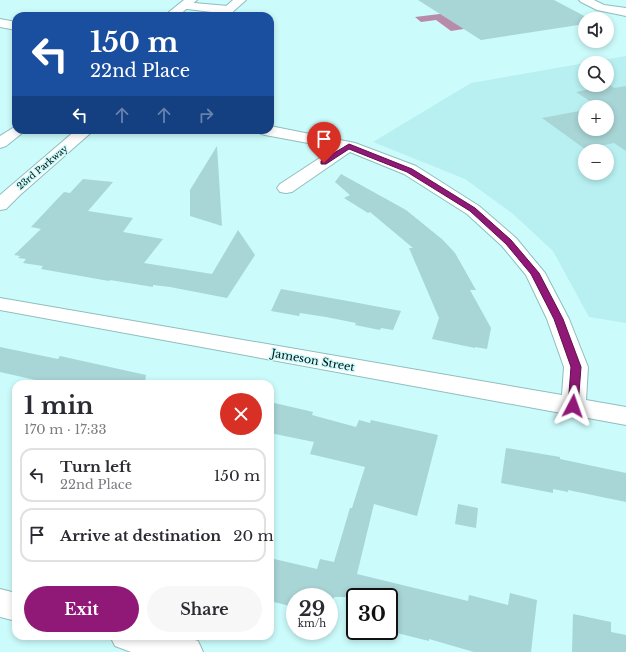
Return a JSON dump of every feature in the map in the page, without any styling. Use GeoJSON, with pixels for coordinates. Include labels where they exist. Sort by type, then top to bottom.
{"type":"FeatureCollection","features":[{"type":"Feature","properties":{"kind":"street"},"geometry":{"type":"LineString","coordinates":[[225,12],[240,0]]}},
{"type":"Feature","properties":{"kind":"street"},"geometry":{"type":"LineString","coordinates":[[585,0],[606,9],[626,12]]}},
{"type":"Feature","properties":{"kind":"street"},"geometry":{"type":"LineString","coordinates":[[175,12],[187,3],[220,12]]}},
{"type":"Feature","properties":{"kind":"street"},"geometry":{"type":"LineString","coordinates":[[274,132],[349,146],[410,170],[472,210],[509,242],[534,273],[558,319],[576,367],[573,406]]}},
{"type":"Feature","properties":{"kind":"street"},"geometry":{"type":"LineString","coordinates":[[0,143],[12,134]]}},
{"type":"Feature","properties":{"kind":"street","name":"23rd Parkway"},"geometry":{"type":"LineString","coordinates":[[0,205],[14,191],[81,134]]}},
{"type":"Feature","properties":{"kind":"street"},"geometry":{"type":"LineString","coordinates":[[286,188],[349,146]]}},
{"type":"Feature","properties":{"kind":"street","name":"Jameson Street"},"geometry":{"type":"LineString","coordinates":[[0,304],[626,416]]}},
{"type":"Feature","properties":{"kind":"street"},"geometry":{"type":"LineString","coordinates":[[0,603],[12,606]]}},
{"type":"Feature","properties":{"kind":"street"},"geometry":{"type":"LineString","coordinates":[[141,640],[187,652]]}},
{"type":"Feature","properties":{"kind":"shaded area"},"geometry":{"type":"Polygon","coordinates":[[[448,13],[470,28],[451,31],[436,20],[421,22],[415,17],[448,13]]]}},
{"type":"Feature","properties":{"kind":"shaded area"},"geometry":{"type":"Polygon","coordinates":[[[626,56],[626,323],[589,317],[553,251],[513,214],[465,179],[373,142],[471,83],[578,64],[578,92],[614,92],[614,58],[626,56]]]}},
{"type":"Feature","properties":{"kind":"building"},"geometry":{"type":"Polygon","coordinates":[[[418,0],[554,0],[578,13],[578,25],[481,40],[418,0]]]}},
{"type":"Feature","properties":{"kind":"building"},"geometry":{"type":"Polygon","coordinates":[[[626,86],[626,151],[614,143],[578,144],[542,118],[578,111],[578,136],[614,136],[614,100],[588,100],[576,92],[614,92],[614,88],[626,86]]]}},
{"type":"Feature","properties":{"kind":"building"},"geometry":{"type":"Polygon","coordinates":[[[217,146],[222,226],[190,216],[190,190],[217,146]]]}},
{"type":"Feature","properties":{"kind":"building"},"geometry":{"type":"Polygon","coordinates":[[[341,174],[406,210],[443,240],[455,253],[476,290],[470,290],[491,328],[487,349],[432,339],[439,318],[409,248],[413,248],[370,212],[368,213],[344,198],[350,195],[335,182],[341,174]]]}},
{"type":"Feature","properties":{"kind":"building"},"geometry":{"type":"Polygon","coordinates":[[[83,179],[113,182],[88,211],[133,218],[123,232],[163,239],[144,263],[212,274],[238,230],[255,255],[227,298],[170,287],[153,285],[153,287],[109,281],[41,269],[43,266],[23,263],[26,259],[18,258],[20,256],[14,255],[41,229],[31,227],[64,192],[70,193],[83,179]]]}},
{"type":"Feature","properties":{"kind":"building"},"geometry":{"type":"Polygon","coordinates":[[[281,289],[401,311],[393,330],[381,328],[380,330],[326,317],[300,313],[299,316],[271,311],[281,289]]]}},
{"type":"Feature","properties":{"kind":"building"},"geometry":{"type":"Polygon","coordinates":[[[0,347],[58,359],[60,356],[146,375],[145,380],[35,380],[0,372],[0,347]]]}},
{"type":"Feature","properties":{"kind":"building"},"geometry":{"type":"Polygon","coordinates":[[[274,403],[313,412],[312,415],[356,427],[359,420],[370,423],[371,420],[438,435],[417,516],[374,504],[357,574],[468,601],[469,595],[508,605],[510,593],[537,600],[531,652],[474,652],[429,639],[429,641],[398,633],[398,588],[346,588],[346,597],[338,597],[338,588],[286,588],[286,605],[274,602],[274,559],[317,569],[320,559],[334,562],[350,508],[352,508],[365,467],[310,454],[314,442],[274,434],[274,403]]]}},
{"type":"Feature","properties":{"kind":"building"},"geometry":{"type":"Polygon","coordinates":[[[506,448],[560,457],[560,459],[626,473],[626,502],[568,490],[568,492],[553,489],[553,493],[501,483],[506,448]]]}},
{"type":"Feature","properties":{"kind":"building"},"geometry":{"type":"Polygon","coordinates":[[[458,504],[478,508],[476,528],[455,524],[458,504]]]}},
{"type":"Feature","properties":{"kind":"building"},"geometry":{"type":"Polygon","coordinates":[[[573,614],[611,622],[611,632],[626,635],[626,652],[572,652],[573,614]]]}},
{"type":"Feature","properties":{"kind":"route"},"geometry":{"type":"LineString","coordinates":[[324,163],[349,146],[410,170],[472,210],[509,242],[534,273],[558,319],[576,367],[573,406]]}}]}
